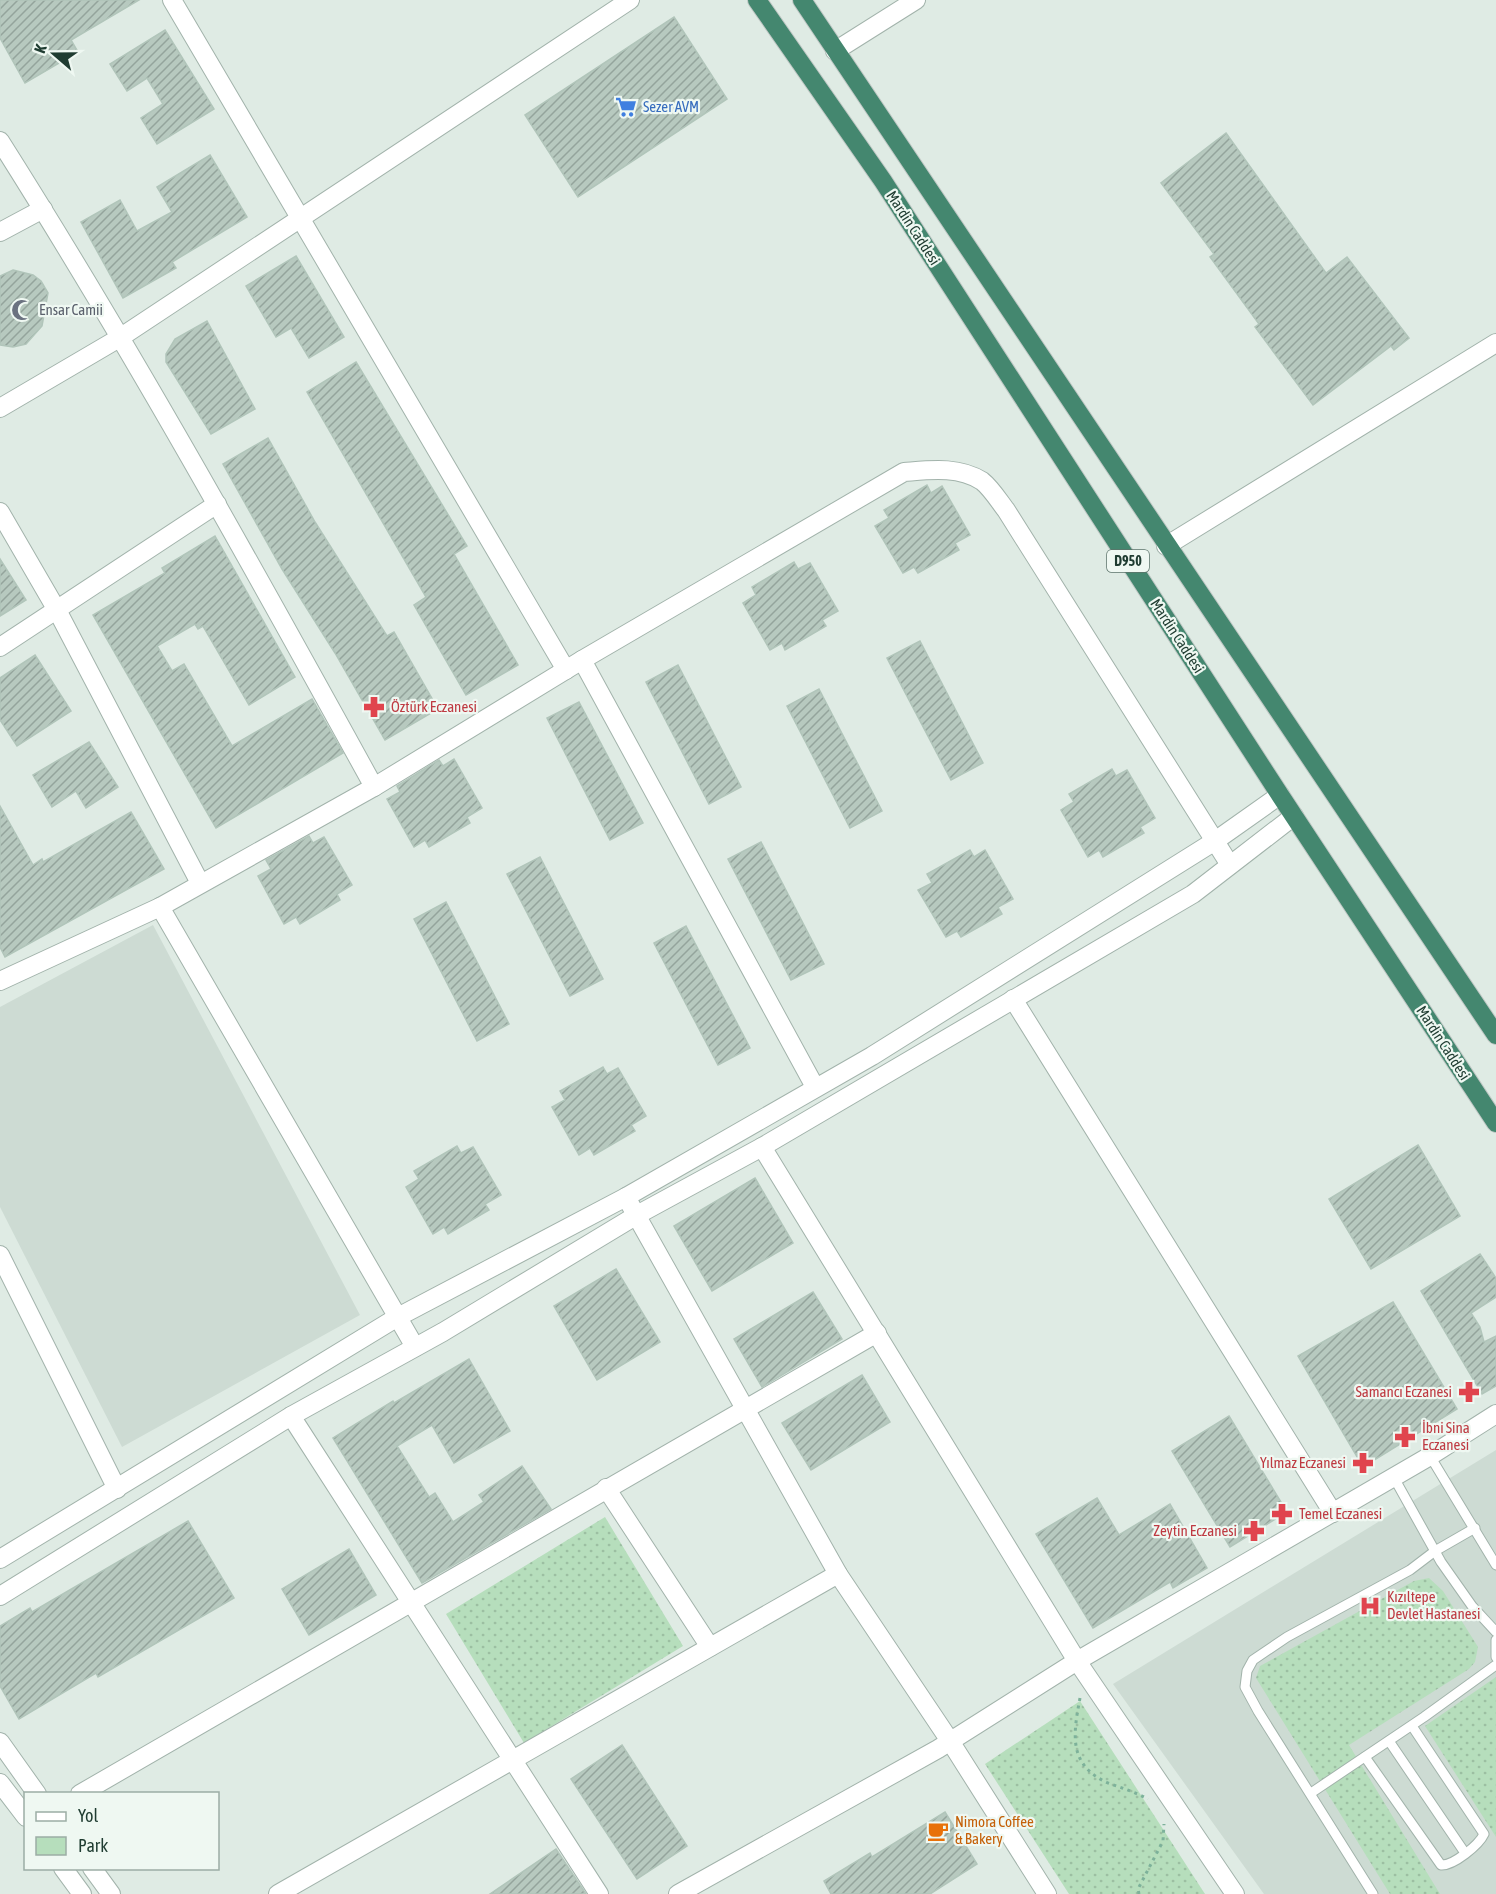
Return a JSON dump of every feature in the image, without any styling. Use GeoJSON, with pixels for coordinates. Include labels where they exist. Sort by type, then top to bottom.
{"type":"FeatureCollection","features":[{"type":"Feature","properties":{"kind":"highway","name":"Mardin Caddesi"},"geometry":{"type":"LineString","coordinates":[[757,0],[883,181],[1280,795],[1496,1123]]}},
{"type":"Feature","properties":{"kind":"highway","name":"D950"},"geometry":{"type":"LineString","coordinates":[[802,0],[1496,1035]]}},
{"type":"Feature","properties":{"kind":"street"},"geometry":{"type":"LineString","coordinates":[[172,0],[566,670]]}},
{"type":"Feature","properties":{"kind":"street"},"geometry":{"type":"LineString","coordinates":[[0,408],[121,337],[630,0]]}},
{"type":"Feature","properties":{"kind":"street"},"geometry":{"type":"LineString","coordinates":[[835,51],[916,0]]}},
{"type":"Feature","properties":{"kind":"street"},"geometry":{"type":"LineString","coordinates":[[0,141],[121,337],[217,504],[374,787]]}},
{"type":"Feature","properties":{"kind":"street"},"geometry":{"type":"LineString","coordinates":[[0,232],[43,209]]}},
{"type":"Feature","properties":{"kind":"street"},"geometry":{"type":"LineString","coordinates":[[1166,546],[1496,343]]}},
{"type":"Feature","properties":{"kind":"street"},"geometry":{"type":"LineString","coordinates":[[1,978],[160,907],[374,787],[582,660],[904,472],[943,469],[965,475],[982,482],[1006,510],[1230,866]]}},
{"type":"Feature","properties":{"kind":"street"},"geometry":{"type":"LineString","coordinates":[[0,647],[58,612],[217,504]]}},
{"type":"Feature","properties":{"kind":"street"},"geometry":{"type":"LineString","coordinates":[[0,512],[58,612],[200,883]]}},
{"type":"Feature","properties":{"kind":"street"},"geometry":{"type":"LineString","coordinates":[[582,660],[815,1087]]}},
{"type":"Feature","properties":{"kind":"street"},"geometry":{"type":"LineString","coordinates":[[0,1559],[396,1318],[626,1197],[872,1056],[1215,841],[1280,795]]}},
{"type":"Feature","properties":{"kind":"street"},"geometry":{"type":"LineString","coordinates":[[0,1596],[291,1416],[415,1347],[637,1215],[762,1147],[1193,894],[1294,816]]}},
{"type":"Feature","properties":{"kind":"street"},"geometry":{"type":"LineString","coordinates":[[160,907],[396,1318],[415,1347]]}},
{"type":"Feature","properties":{"kind":"street"},"geometry":{"type":"LineString","coordinates":[[1013,999],[1333,1513]]}},
{"type":"Feature","properties":{"kind":"street"},"geometry":{"type":"LineString","coordinates":[[762,1147],[1077,1661],[1234,1894]]}},
{"type":"Feature","properties":{"kind":"street"},"geometry":{"type":"LineString","coordinates":[[626,1197],[838,1574],[950,1741],[1047,1894]]}},
{"type":"Feature","properties":{"kind":"street"},"geometry":{"type":"LineString","coordinates":[[0,1255],[117,1489]]}},
{"type":"Feature","properties":{"kind":"street"},"geometry":{"type":"LineString","coordinates":[[83,1792],[745,1407],[877,1333]]}},
{"type":"Feature","properties":{"kind":"street"},"geometry":{"type":"LineString","coordinates":[[678,1894],[950,1741],[1077,1661],[1430,1456],[1496,1414]]}},
{"type":"Feature","properties":{"kind":"street"},"geometry":{"type":"LineString","coordinates":[[291,1416],[412,1601],[598,1894]]}},
{"type":"Feature","properties":{"kind":"street"},"geometry":{"type":"LineString","coordinates":[[606,1488],[710,1647]]}},
{"type":"Feature","properties":{"kind":"street"},"geometry":{"type":"LineString","coordinates":[[278,1894],[838,1574]]}},
{"type":"Feature","properties":{"kind":"street"},"geometry":{"type":"LineString","coordinates":[[0,1742],[36,1792]]}},
{"type":"Feature","properties":{"kind":"street"},"geometry":{"type":"LineString","coordinates":[[0,1783],[24,1814]]}},
{"type":"Feature","properties":{"kind":"street"},"geometry":{"type":"LineString","coordinates":[[64,1870],[82,1894]]}},
{"type":"Feature","properties":{"kind":"street"},"geometry":{"type":"LineString","coordinates":[[93,1870],[111,1894]]}},
{"type":"Feature","properties":{"kind":"lane"},"geometry":{"type":"LineString","coordinates":[[1430,1456],[1496,1564]]}},
{"type":"Feature","properties":{"kind":"lane"},"geometry":{"type":"LineString","coordinates":[[1393,1476],[1435,1551],[1472,1606],[1496,1632]]}},
{"type":"Feature","properties":{"kind":"lane"},"geometry":{"type":"LineString","coordinates":[[1373,1894],[1245,1687],[1247,1671],[1252,1660],[1287,1637],[1410,1570],[1435,1551],[1475,1528]]}},
{"type":"Feature","properties":{"kind":"lane"},"geometry":{"type":"LineString","coordinates":[[1496,1640],[1496,1658]]}},
{"type":"Feature","properties":{"kind":"lane"},"geometry":{"type":"LineString","coordinates":[[1311,1793],[1412,1726],[1496,1665]]}},
{"type":"Feature","properties":{"kind":"lane"},"geometry":{"type":"LineString","coordinates":[[1365,1757],[1441,1865],[1448,1864],[1465,1853],[1480,1842],[1484,1834],[1412,1726]]}},
{"type":"Feature","properties":{"kind":"lane"},"geometry":{"type":"LineString","coordinates":[[1389,1741],[1465,1853]]}},
{"type":"Feature","properties":{"kind":"path"},"geometry":{"type":"LineString","coordinates":[[1095,1688],[1080,1697],[1075,1725],[1075,1749],[1084,1766],[1095,1776],[1131,1790],[1154,1806]]}},
{"type":"Feature","properties":{"kind":"path"},"geometry":{"type":"LineString","coordinates":[[1139,1894],[1138,1889],[1163,1841],[1165,1828],[1162,1820]]}},
{"type":"Feature","properties":{"kind":"shaded area"},"geometry":{"type":"Polygon","coordinates":[[[153,925],[360,1315],[122,1447],[0,1207],[0,1007],[153,925]]]}},
{"type":"Feature","properties":{"kind":"shaded area","name":"Kızıltepe Devlet Hastanesi"},"geometry":{"type":"Polygon","coordinates":[[[1496,1450],[1496,1894],[1264,1894],[1113,1684],[1496,1450]]]}},
{"type":"Feature","properties":{"kind":"green space"},"geometry":{"type":"Polygon","coordinates":[[[605,1517],[683,1646],[524,1743],[446,1614],[605,1517]]]}},
{"type":"Feature","properties":{"kind":"green space"},"geometry":{"type":"Polygon","coordinates":[[[1429,1578],[1443,1591],[1478,1647],[1475,1662],[1469,1669],[1349,1745],[1440,1894],[1390,1894],[1256,1678],[1260,1666],[1414,1581],[1429,1578]]]}},
{"type":"Feature","properties":{"kind":"green space"},"geometry":{"type":"Polygon","coordinates":[[[1496,1677],[1496,1837],[1425,1726],[1496,1677]]]}},
{"type":"Feature","properties":{"kind":"green space"},"geometry":{"type":"Polygon","coordinates":[[[1080,1701],[1205,1894],[1069,1894],[985,1764],[1080,1701]]]}},
{"type":"Feature","properties":{"kind":"building"},"geometry":{"type":"Polygon","coordinates":[[[0,0],[139,0],[71,40],[78,52],[25,83],[0,38],[0,0]]]}},
{"type":"Feature","properties":{"kind":"building","name":"Sezer AVM"},"geometry":{"type":"Polygon","coordinates":[[[674,17],[727,99],[578,197],[525,115],[674,17]]]}},
{"type":"Feature","properties":{"kind":"building"},"geometry":{"type":"Polygon","coordinates":[[[165,30],[214,109],[157,144],[141,118],[163,104],[147,78],[127,91],[110,64],[165,30]]]}},
{"type":"Feature","properties":{"kind":"building"},"geometry":{"type":"Polygon","coordinates":[[[1226,133],[1326,273],[1347,257],[1409,338],[1394,350],[1391,346],[1313,405],[1255,327],[1259,324],[1210,257],[1214,254],[1161,183],[1226,133]]]}},
{"type":"Feature","properties":{"kind":"building"},"geometry":{"type":"Polygon","coordinates":[[[210,155],[247,217],[172,262],[176,268],[123,298],[81,222],[120,200],[137,231],[172,212],[157,187],[210,155]]]}},
{"type":"Feature","properties":{"kind":"building"},"geometry":{"type":"Polygon","coordinates":[[[296,256],[344,337],[309,358],[291,328],[276,337],[246,286],[296,256]]]}},
{"type":"Feature","properties":{"kind":"building","name":"Ensar Camii"},"geometry":{"type":"Polygon","coordinates":[[[13,270],[33,275],[41,281],[48,293],[42,326],[26,344],[13,347],[0,345],[0,276],[13,270]]]}},
{"type":"Feature","properties":{"kind":"building"},"geometry":{"type":"Polygon","coordinates":[[[207,321],[255,409],[211,434],[166,362],[166,354],[175,339],[207,321]]]}},
{"type":"Feature","properties":{"kind":"building"},"geometry":{"type":"Polygon","coordinates":[[[356,362],[467,546],[454,554],[518,665],[466,695],[414,605],[426,597],[307,392],[356,362]]]}},
{"type":"Feature","properties":{"kind":"building"},"geometry":{"type":"Polygon","coordinates":[[[268,438],[315,522],[387,636],[394,632],[438,709],[385,740],[335,653],[282,569],[223,464],[268,438]]]}},
{"type":"Feature","properties":{"kind":"building"},"geometry":{"type":"Polygon","coordinates":[[[927,485],[931,493],[942,486],[970,535],[955,543],[959,550],[918,573],[914,567],[903,573],[875,526],[889,518],[884,510],[927,485]]]}},
{"type":"Feature","properties":{"kind":"building"},"geometry":{"type":"Polygon","coordinates":[[[215,536],[295,677],[249,705],[203,626],[198,629],[195,624],[157,646],[172,671],[184,664],[232,746],[312,699],[343,753],[216,828],[93,615],[165,573],[162,568],[215,536]]]}},
{"type":"Feature","properties":{"kind":"building"},"geometry":{"type":"Polygon","coordinates":[[[0,559],[26,600],[0,616],[0,559]]]}},
{"type":"Feature","properties":{"kind":"building"},"geometry":{"type":"Polygon","coordinates":[[[794,562],[798,569],[810,563],[838,611],[822,620],[826,626],[785,650],[782,643],[770,650],[743,603],[756,595],[752,587],[794,562]]]}},
{"type":"Feature","properties":{"kind":"building"},"geometry":{"type":"Polygon","coordinates":[[[920,641],[983,763],[951,780],[887,658],[920,641]]]}},
{"type":"Feature","properties":{"kind":"building"},"geometry":{"type":"Polygon","coordinates":[[[35,655],[71,711],[17,746],[0,720],[0,678],[35,655]]]}},
{"type":"Feature","properties":{"kind":"building"},"geometry":{"type":"Polygon","coordinates":[[[678,665],[741,787],[709,804],[646,682],[678,665]]]}},
{"type":"Feature","properties":{"kind":"building"},"geometry":{"type":"Polygon","coordinates":[[[819,689],[882,811],[850,828],[787,706],[819,689]]]}},
{"type":"Feature","properties":{"kind":"building"},"geometry":{"type":"Polygon","coordinates":[[[579,702],[643,823],[610,840],[547,718],[579,702]]]}},
{"type":"Feature","properties":{"kind":"building"},"geometry":{"type":"Polygon","coordinates":[[[89,742],[118,787],[86,808],[76,791],[52,807],[33,775],[89,742]]]}},
{"type":"Feature","properties":{"kind":"building"},"geometry":{"type":"Polygon","coordinates":[[[454,759],[482,808],[467,817],[470,823],[429,847],[425,840],[414,847],[387,799],[400,792],[397,786],[439,760],[443,766],[454,759]]]}},
{"type":"Feature","properties":{"kind":"building"},"geometry":{"type":"Polygon","coordinates":[[[1112,769],[1116,776],[1127,770],[1155,818],[1140,827],[1144,833],[1103,857],[1099,850],[1088,857],[1061,810],[1074,802],[1069,794],[1112,769]]]}},
{"type":"Feature","properties":{"kind":"building"},"geometry":{"type":"Polygon","coordinates":[[[0,806],[33,865],[42,859],[43,862],[131,812],[164,869],[5,957],[0,947],[0,806]]]}},
{"type":"Feature","properties":{"kind":"building"},"geometry":{"type":"Polygon","coordinates":[[[309,836],[313,843],[324,837],[352,885],[337,894],[340,900],[300,924],[296,917],[284,924],[258,876],[271,869],[266,860],[309,836]]]}},
{"type":"Feature","properties":{"kind":"building"},"geometry":{"type":"Polygon","coordinates":[[[761,842],[824,964],[791,980],[728,859],[761,842]]]}},
{"type":"Feature","properties":{"kind":"building"},"geometry":{"type":"Polygon","coordinates":[[[970,850],[974,857],[985,850],[1013,899],[998,907],[1002,914],[961,937],[957,931],[946,937],[918,890],[932,883],[927,874],[970,850]]]}},
{"type":"Feature","properties":{"kind":"building"},"geometry":{"type":"Polygon","coordinates":[[[540,857],[603,979],[570,996],[507,874],[540,857]]]}},
{"type":"Feature","properties":{"kind":"building"},"geometry":{"type":"Polygon","coordinates":[[[446,902],[509,1024],[477,1041],[414,919],[446,902]]]}},
{"type":"Feature","properties":{"kind":"building"},"geometry":{"type":"Polygon","coordinates":[[[686,926],[750,1048],[718,1065],[654,943],[686,926]]]}},
{"type":"Feature","properties":{"kind":"building"},"geometry":{"type":"Polygon","coordinates":[[[603,1067],[607,1074],[618,1068],[646,1116],[631,1125],[635,1131],[594,1155],[590,1148],[579,1155],[552,1107],[565,1100],[560,1091],[603,1067]]]}},
{"type":"Feature","properties":{"kind":"building"},"geometry":{"type":"Polygon","coordinates":[[[1418,1145],[1460,1216],[1371,1269],[1329,1199],[1418,1145]]]}},
{"type":"Feature","properties":{"kind":"building"},"geometry":{"type":"Polygon","coordinates":[[[457,1146],[461,1153],[473,1147],[501,1195],[485,1204],[489,1210],[448,1234],[444,1227],[433,1234],[406,1187],[419,1179],[414,1171],[457,1146]]]}},
{"type":"Feature","properties":{"kind":"building"},"geometry":{"type":"Polygon","coordinates":[[[755,1178],[793,1243],[712,1291],[674,1226],[755,1178]]]}},
{"type":"Feature","properties":{"kind":"building"},"geometry":{"type":"Polygon","coordinates":[[[1480,1254],[1496,1278],[1496,1297],[1471,1313],[1480,1327],[1484,1342],[1496,1336],[1496,1386],[1482,1394],[1421,1291],[1480,1254]]]}},
{"type":"Feature","properties":{"kind":"building"},"geometry":{"type":"Polygon","coordinates":[[[616,1269],[660,1342],[597,1380],[554,1306],[616,1269]]]}},
{"type":"Feature","properties":{"kind":"building"},"geometry":{"type":"Polygon","coordinates":[[[813,1292],[842,1339],[762,1387],[734,1339],[813,1292]]]}},
{"type":"Feature","properties":{"kind":"building"},"geometry":{"type":"Polygon","coordinates":[[[1393,1302],[1457,1409],[1363,1467],[1298,1356],[1393,1302]]]}},
{"type":"Feature","properties":{"kind":"building"},"geometry":{"type":"Polygon","coordinates":[[[469,1359],[510,1431],[454,1463],[432,1425],[397,1446],[429,1497],[435,1493],[453,1522],[484,1502],[479,1495],[522,1466],[551,1509],[422,1583],[333,1438],[393,1401],[394,1403],[469,1359]]]}},
{"type":"Feature","properties":{"kind":"building"},"geometry":{"type":"Polygon","coordinates":[[[862,1375],[890,1422],[811,1470],[782,1423],[862,1375]]]}},
{"type":"Feature","properties":{"kind":"building"},"geometry":{"type":"Polygon","coordinates":[[[1229,1416],[1287,1512],[1230,1547],[1172,1451],[1229,1416]]]}},
{"type":"Feature","properties":{"kind":"building"},"geometry":{"type":"Polygon","coordinates":[[[1097,1498],[1119,1535],[1170,1504],[1207,1568],[1173,1588],[1170,1582],[1093,1628],[1036,1534],[1097,1498]]]}},
{"type":"Feature","properties":{"kind":"building"},"geometry":{"type":"Polygon","coordinates":[[[188,1521],[234,1598],[98,1677],[96,1673],[19,1719],[0,1686],[0,1626],[30,1608],[32,1612],[188,1521]]]}},
{"type":"Feature","properties":{"kind":"building"},"geometry":{"type":"Polygon","coordinates":[[[349,1549],[376,1595],[309,1635],[282,1589],[349,1549]]]}},
{"type":"Feature","properties":{"kind":"building"},"geometry":{"type":"Polygon","coordinates":[[[622,1745],[687,1846],[637,1879],[571,1779],[622,1745]]]}},
{"type":"Feature","properties":{"kind":"building"},"geometry":{"type":"Polygon","coordinates":[[[945,1812],[977,1864],[930,1894],[831,1894],[824,1881],[870,1853],[872,1857],[945,1812]]]}},
{"type":"Feature","properties":{"kind":"building"},"geometry":{"type":"Polygon","coordinates":[[[556,1849],[586,1894],[490,1894],[556,1849]]]}},
{"type":"Feature","properties":{"kind":"place","name":"Sezer AVM"},"geometry":{"type":"Point","coordinates":[626,107]}},
{"type":"Feature","properties":{"kind":"place","name":"Ensar Camii"},"geometry":{"type":"Point","coordinates":[22,310]}},
{"type":"Feature","properties":{"kind":"place","name":"Öztürk Eczanesi"},"geometry":{"type":"Point","coordinates":[374,707]}},
{"type":"Feature","properties":{"kind":"place","name":"Samancı Eczanesi"},"geometry":{"type":"Point","coordinates":[1469,1392]}},
{"type":"Feature","properties":{"kind":"place","name":"İbni Sina Eczanesi"},"geometry":{"type":"Point","coordinates":[1405,1437]}},
{"type":"Feature","properties":{"kind":"place","name":"Yılmaz Eczanesi"},"geometry":{"type":"Point","coordinates":[1363,1463]}},
{"type":"Feature","properties":{"kind":"place","name":"Temel Eczanesi"},"geometry":{"type":"Point","coordinates":[1282,1514]}},
{"type":"Feature","properties":{"kind":"place","name":"Zeytin Eczanesi"},"geometry":{"type":"Point","coordinates":[1254,1531]}},
{"type":"Feature","properties":{"kind":"place","name":"Kızıltepe Devlet Hastanesi"},"geometry":{"type":"Point","coordinates":[1370,1606]}},
{"type":"Feature","properties":{"kind":"place","name":"Nimora Coffee & Bakery"},"geometry":{"type":"Point","coordinates":[938,1831]}}]}
